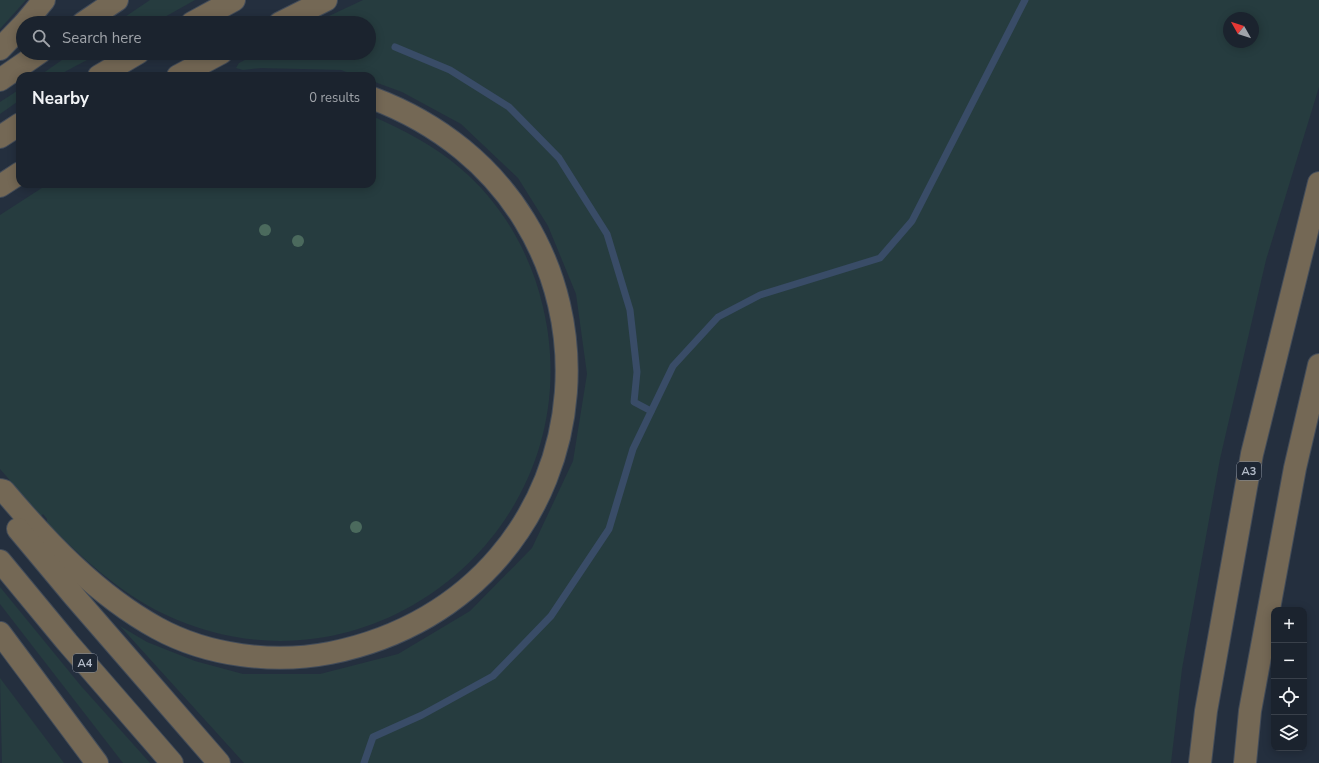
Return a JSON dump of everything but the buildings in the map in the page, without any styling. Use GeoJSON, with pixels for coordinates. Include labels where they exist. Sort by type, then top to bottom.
{"type":"FeatureCollection","features":[{"type":"Feature","properties":{"kind":"highway"},"geometry":{"type":"LineString","coordinates":[[31,16],[44,0]]}},
{"type":"Feature","properties":{"kind":"highway"},"geometry":{"type":"LineString","coordinates":[[93,16],[117,0]]}},
{"type":"Feature","properties":{"kind":"highway"},"geometry":{"type":"LineString","coordinates":[[205,16],[234,0]]}},
{"type":"Feature","properties":{"kind":"highway"},"geometry":{"type":"LineString","coordinates":[[294,16],[326,0]]}},
{"type":"Feature","properties":{"kind":"highway"},"geometry":{"type":"LineString","coordinates":[[0,49],[16,32]]}},
{"type":"Feature","properties":{"kind":"highway"},"geometry":{"type":"LineString","coordinates":[[0,80],[30,60]]}},
{"type":"Feature","properties":{"kind":"highway"},"geometry":{"type":"LineString","coordinates":[[106,72],[126,60]]}},
{"type":"Feature","properties":{"kind":"highway"},"geometry":{"type":"LineString","coordinates":[[186,72],[209,60]]}},
{"type":"Feature","properties":{"kind":"highway"},"geometry":{"type":"LineString","coordinates":[[0,490],[4,491],[57,550],[80,572],[130,611],[159,629],[182,639],[207,648],[232,653],[259,657],[314,656],[350,649],[379,640],[406,629],[434,613],[481,576],[502,553],[521,527],[539,496],[553,460],[563,423],[567,382],[567,351],[560,307],[551,274],[537,242],[504,190],[480,164],[456,143],[434,128],[407,113],[376,100]]}},
{"type":"Feature","properties":{"kind":"highway"},"geometry":{"type":"LineString","coordinates":[[0,137],[16,127]]}},
{"type":"Feature","properties":{"kind":"highway"},"geometry":{"type":"LineString","coordinates":[[0,186],[16,176]]}},
{"type":"Feature","properties":{"kind":"highway","name":"A3"},"geometry":{"type":"LineString","coordinates":[[1200,763],[1206,711],[1252,454],[1319,183]]}},
{"type":"Feature","properties":{"kind":"highway"},"geometry":{"type":"LineString","coordinates":[[1245,763],[1250,711],[1295,468],[1318,371]]}},
{"type":"Feature","properties":{"kind":"highway"},"geometry":{"type":"LineString","coordinates":[[0,507],[74,596],[219,763]]}},
{"type":"Feature","properties":{"kind":"highway","name":"A4"},"geometry":{"type":"LineString","coordinates":[[0,561],[67,642],[172,763]]}},
{"type":"Feature","properties":{"kind":"highway"},"geometry":{"type":"LineString","coordinates":[[0,633],[97,763]]}},
{"type":"Feature","properties":{"kind":"green space"},"geometry":{"type":"Polygon","coordinates":[[[0,0],[26,0],[0,29],[0,0]]]}},
{"type":"Feature","properties":{"kind":"green space"},"geometry":{"type":"Polygon","coordinates":[[[150,0],[195,0],[166,16],[126,16],[150,0]]]}},
{"type":"Feature","properties":{"kind":"green space"},"geometry":{"type":"Polygon","coordinates":[[[363,0],[1319,0],[1319,87],[1266,260],[1220,459],[1182,669],[1171,763],[244,763],[120,626],[147,642],[195,661],[243,674],[320,674],[398,654],[470,611],[532,548],[573,461],[587,374],[576,294],[548,226],[518,178],[461,124],[402,92],[376,82],[376,72],[261,68],[243,70],[236,68],[239,63],[245,60],[376,60],[376,16],[329,16],[363,0]]]}},
{"type":"Feature","properties":{"kind":"green space"},"geometry":{"type":"Polygon","coordinates":[[[62,60],[87,60],[64,72],[45,72],[62,60]]]}},
{"type":"Feature","properties":{"kind":"green space"},"geometry":{"type":"Polygon","coordinates":[[[16,92],[16,103],[0,114],[0,102],[16,92]]]}},
{"type":"Feature","properties":{"kind":"green space"},"geometry":{"type":"Polygon","coordinates":[[[376,118],[429,145],[460,168],[489,197],[502,213],[523,249],[538,287],[543,307],[550,387],[535,462],[500,527],[450,580],[388,618],[317,638],[241,638],[164,614],[132,596],[73,549],[47,523],[47,519],[43,514],[41,516],[0,469],[0,215],[42,188],[376,188],[376,118]]]}},
{"type":"Feature","properties":{"kind":"green space"},"geometry":{"type":"Polygon","coordinates":[[[0,587],[81,686],[150,763],[123,763],[0,604],[0,587]]]}},
{"type":"Feature","properties":{"kind":"green space"},"geometry":{"type":"Polygon","coordinates":[[[0,678],[64,763],[2,763],[0,678]]]}},
{"type":"Feature","properties":{"kind":"waterway"},"geometry":{"type":"LineString","coordinates":[[364,763],[373,737],[422,715],[493,676],[551,616],[609,529],[633,449],[673,366],[718,317],[760,295],[880,258],[912,221],[1025,0]]}},
{"type":"Feature","properties":{"kind":"waterway"},"geometry":{"type":"LineString","coordinates":[[395,47],[450,70],[509,107],[559,158],[607,234],[630,310],[637,372],[634,402],[651,411]]}}]}
